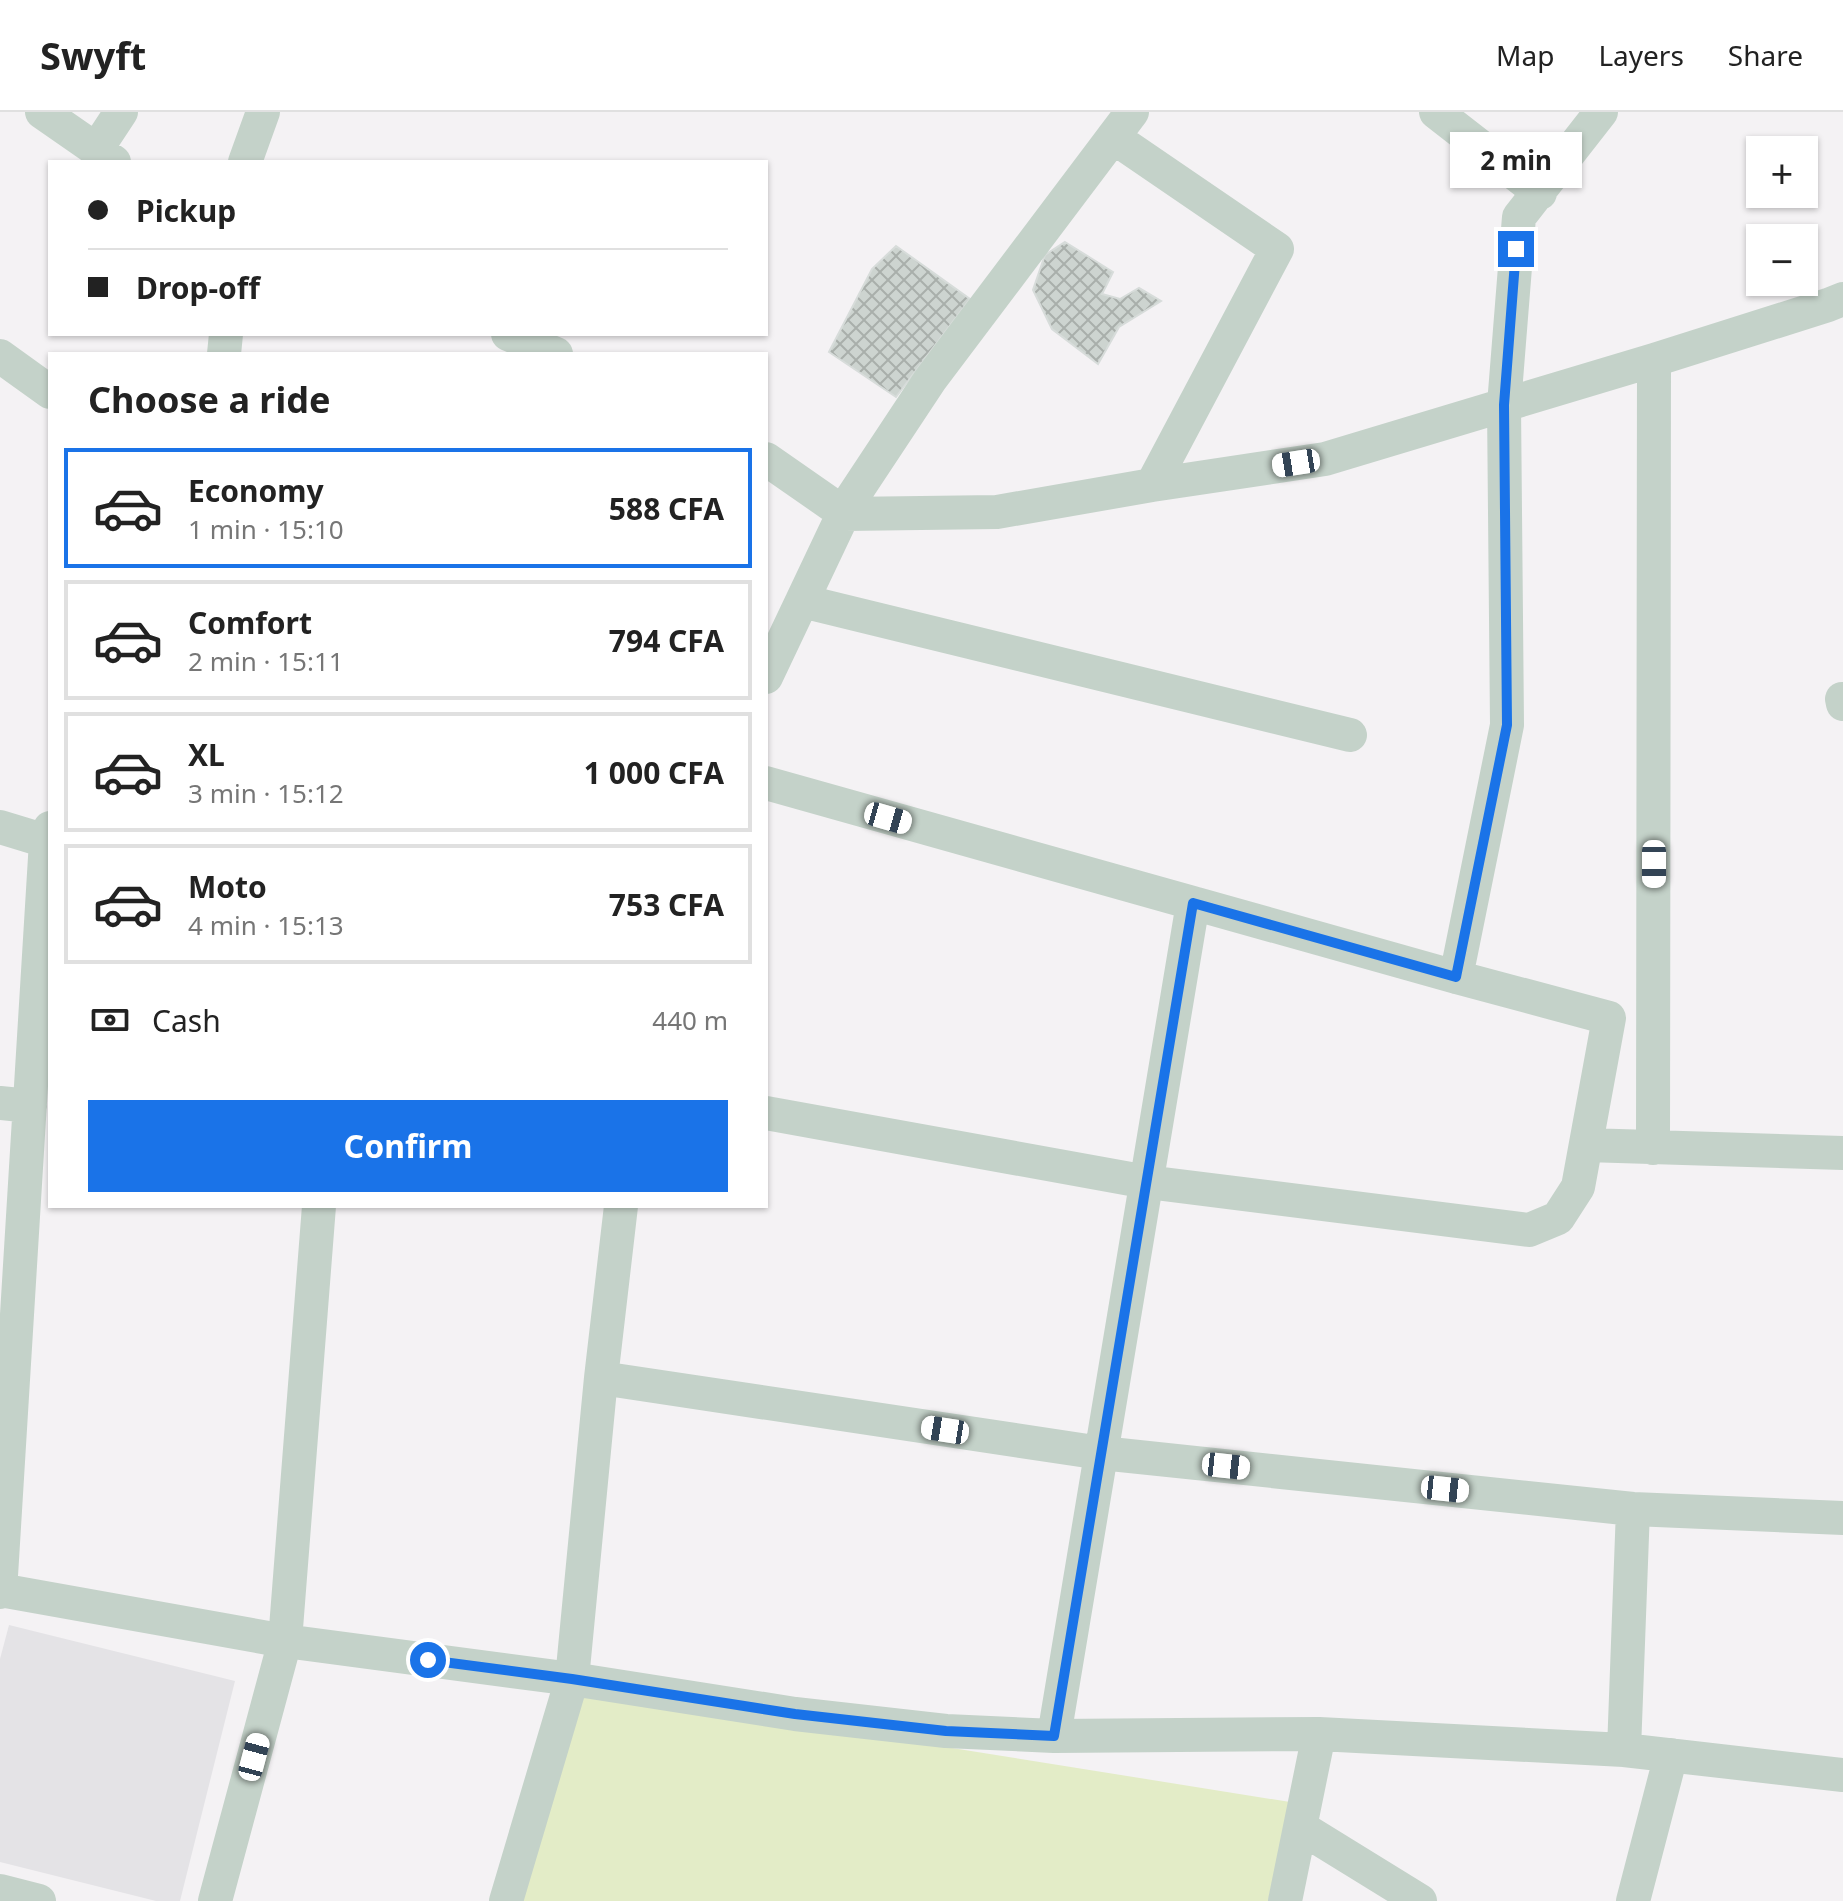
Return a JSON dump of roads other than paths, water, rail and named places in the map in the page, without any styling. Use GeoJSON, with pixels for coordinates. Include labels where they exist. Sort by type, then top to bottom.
{"type":"FeatureCollection","features":[{"type":"Feature","properties":{"kind":"street"},"geometry":{"type":"LineString","coordinates":[[42,112],[105,156],[121,112]]}},
{"type":"Feature","properties":{"kind":"street"},"geometry":{"type":"LineString","coordinates":[[246,160],[263,112]]}},
{"type":"Feature","properties":{"kind":"street"},"geometry":{"type":"LineString","coordinates":[[1436,112],[1540,193]]}},
{"type":"Feature","properties":{"kind":"street"},"geometry":{"type":"LineString","coordinates":[[1456,977],[1507,725],[1504,405],[1519,217],[1601,112]]}},
{"type":"Feature","properties":{"kind":"street"},"geometry":{"type":"LineString","coordinates":[[768,673],[848,504],[930,380],[1122,124],[1277,249],[1152,485]]}},
{"type":"Feature","properties":{"kind":"street"},"geometry":{"type":"LineString","coordinates":[[768,460],[845,514],[997,512],[1325,459],[1654,360],[1838,309]]}},
{"type":"Feature","properties":{"kind":"street"},"geometry":{"type":"LineString","coordinates":[[513,336],[551,352]]}},
{"type":"Feature","properties":{"kind":"street"},"geometry":{"type":"LineString","coordinates":[[0,356],[48,391]]}},
{"type":"Feature","properties":{"kind":"street"},"geometry":{"type":"LineString","coordinates":[[1653,1148],[1654,360]]}},
{"type":"Feature","properties":{"kind":"street"},"geometry":{"type":"LineString","coordinates":[[802,601],[1350,735]]}},
{"type":"Feature","properties":{"kind":"street"},"geometry":{"type":"LineString","coordinates":[[768,784],[1609,1018],[1578,1187],[1558,1218],[1529,1230],[1147,1182],[768,1113]]}},
{"type":"Feature","properties":{"kind":"street"},"geometry":{"type":"LineString","coordinates":[[0,827],[48,834],[44,962],[15,1104],[0,1591],[285,1641],[572,1679],[810,1716],[946,1731],[1054,1736],[1319,1734],[1624,1750],[1843,1775]]}},
{"type":"Feature","properties":{"kind":"street"},"geometry":{"type":"LineString","coordinates":[[1054,1736],[1193,903]]}},
{"type":"Feature","properties":{"kind":"street"},"geometry":{"type":"LineString","coordinates":[[1586,1145],[1843,1153]]}},
{"type":"Feature","properties":{"kind":"street"},"geometry":{"type":"LineString","coordinates":[[215,1901],[285,1641],[319,1208]]}},
{"type":"Feature","properties":{"kind":"street"},"geometry":{"type":"LineString","coordinates":[[506,1901],[572,1679],[621,1208]]}},
{"type":"Feature","properties":{"kind":"street"},"geometry":{"type":"LineString","coordinates":[[601,1378],[1101,1453],[1633,1509],[1843,1518]]}},
{"type":"Feature","properties":{"kind":"street"},"geometry":{"type":"LineString","coordinates":[[1624,1750],[1633,1509]]}},
{"type":"Feature","properties":{"kind":"street"},"geometry":{"type":"LineString","coordinates":[[1285,1901],[1319,1734]]}},
{"type":"Feature","properties":{"kind":"street"},"geometry":{"type":"LineString","coordinates":[[1633,1901],[1671,1755]]}},
{"type":"Feature","properties":{"kind":"street"},"geometry":{"type":"LineString","coordinates":[[1300,1827],[1420,1901]]}},
{"type":"Feature","properties":{"kind":"street"},"geometry":{"type":"LineString","coordinates":[[0,1891],[39,1901]]}}]}
